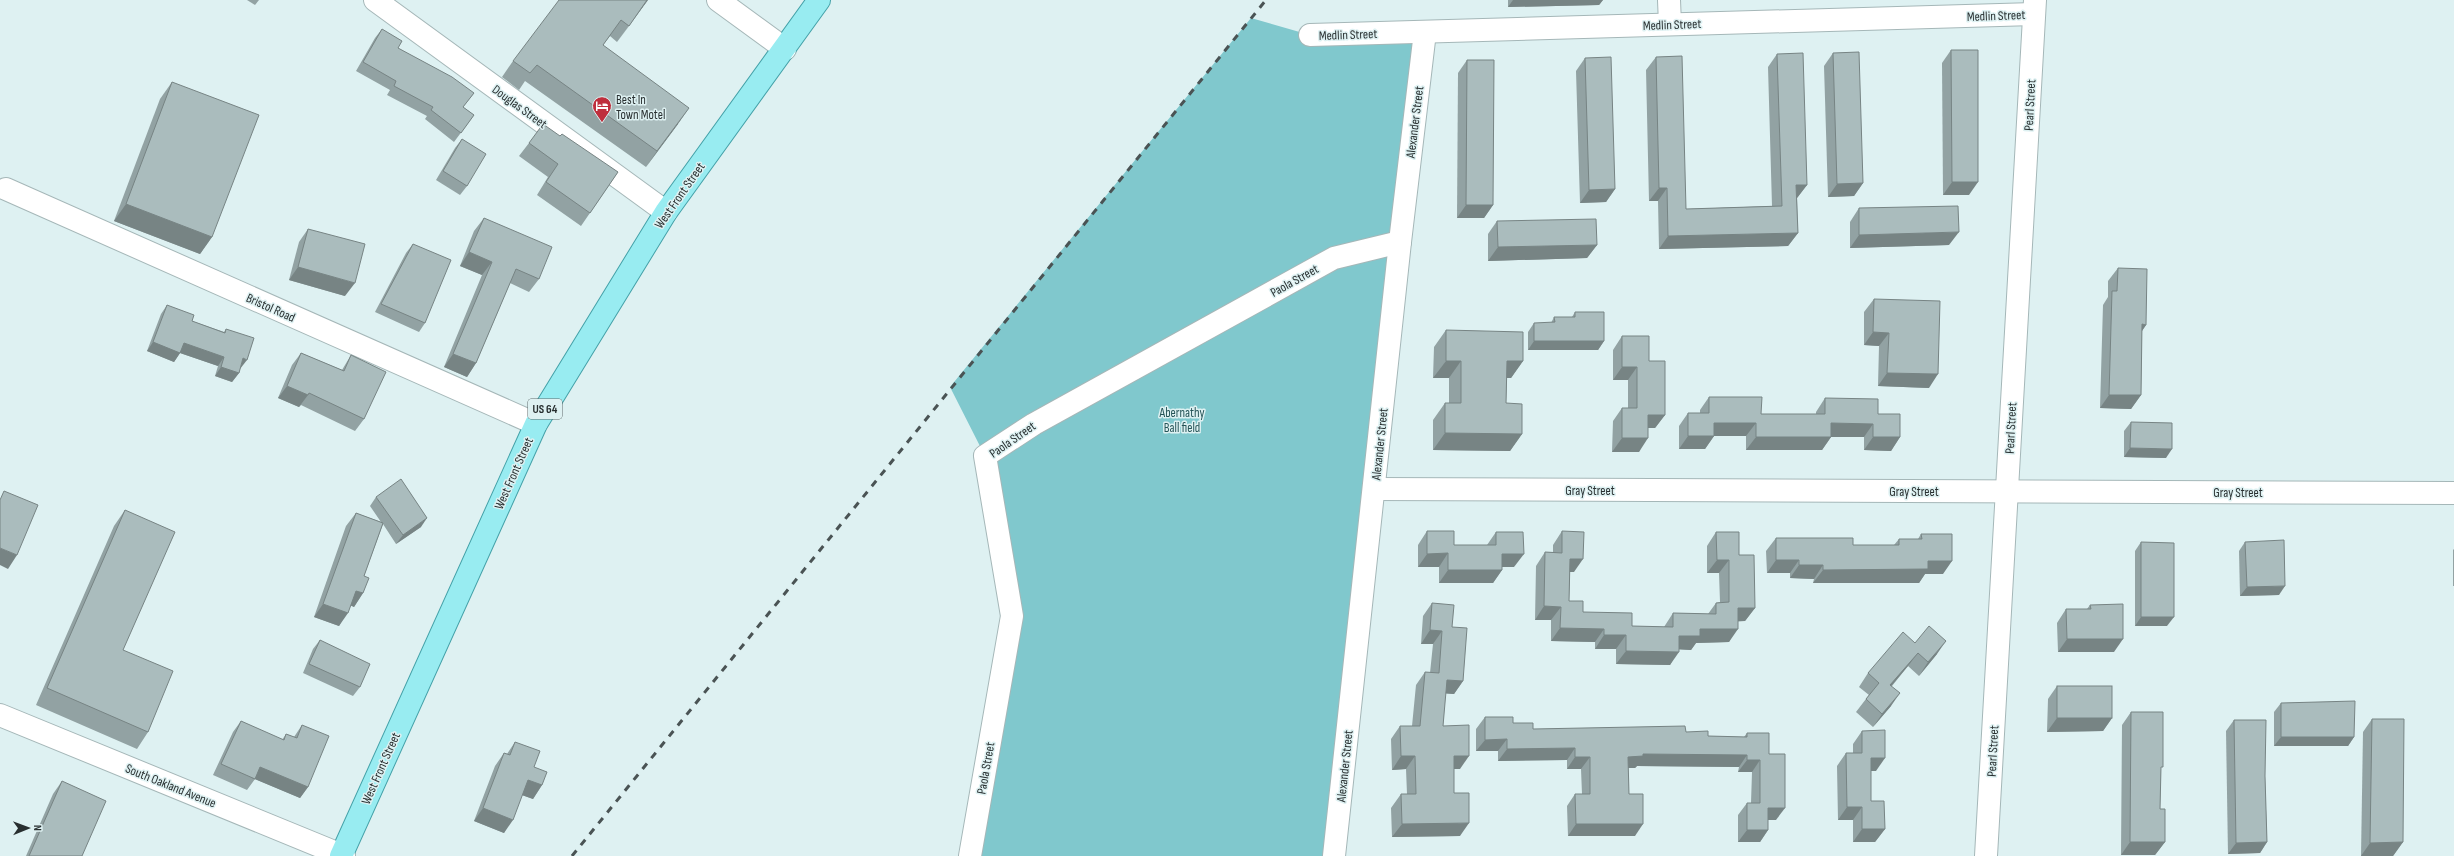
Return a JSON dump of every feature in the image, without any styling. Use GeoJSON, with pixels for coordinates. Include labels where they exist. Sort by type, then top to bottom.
{"type":"FeatureCollection","features":[{"type":"Feature","properties":{"kind":"main road","name":"West Front Street"},"geometry":{"type":"LineString","coordinates":[[342,856],[536,424],[666,212],[819,0]]}},
{"type":"Feature","properties":{"kind":"street","name":"Douglas Street"},"geometry":{"type":"LineString","coordinates":[[375,0],[666,212]]}},
{"type":"Feature","properties":{"kind":"street"},"geometry":{"type":"LineString","coordinates":[[718,0],[784,49]]}},
{"type":"Feature","properties":{"kind":"street"},"geometry":{"type":"LineString","coordinates":[[1669,0],[1670,24]]}},
{"type":"Feature","properties":{"kind":"street","name":"Medlin Street"},"geometry":{"type":"LineString","coordinates":[[1310,35],[1670,24],[2034,7]]}},
{"type":"Feature","properties":{"kind":"street","name":"Pearl Street"},"geometry":{"type":"LineString","coordinates":[[1986,856],[2034,7]]}},
{"type":"Feature","properties":{"kind":"street","name":"Alexander Street"},"geometry":{"type":"LineString","coordinates":[[1334,856],[1375,489],[1400,242],[1425,32]]}},
{"type":"Feature","properties":{"kind":"street","name":"Bristol Road"},"geometry":{"type":"LineString","coordinates":[[6,189],[536,424]]}},
{"type":"Feature","properties":{"kind":"street","name":"Paola Street"},"geometry":{"type":"LineString","coordinates":[[970,856],[1012,616],[985,456],[1034,424],[1334,258],[1400,242]]}},
{"type":"Feature","properties":{"kind":"street","name":"Gray Street"},"geometry":{"type":"LineString","coordinates":[[1375,489],[2454,493]]}},
{"type":"Feature","properties":{"kind":"street","name":"South Oakland Avenue"},"geometry":{"type":"LineString","coordinates":[[0,715],[342,856]]}},
{"type":"Feature","properties":{"kind":"green space","name":"Abernathy Ball field"},"geometry":{"type":"Polygon","coordinates":[[[1251,18],[1310,35],[1425,32],[1334,856],[970,856],[1012,616],[985,456],[950,387],[1251,18]]]}},
{"type":"Feature","properties":{"kind":"building"},"geometry":{"type":"Polygon","coordinates":[[[559,0],[647,0],[629,26],[621,20],[603,45],[689,108],[657,151],[537,65],[530,73],[513,61],[559,0]]]}},
{"type":"Feature","properties":{"kind":"building"},"geometry":{"type":"Polygon","coordinates":[[[382,29],[402,41],[398,48],[452,77],[474,93],[463,107],[474,115],[461,133],[431,110],[433,107],[394,86],[396,81],[363,62],[382,29]]]}},
{"type":"Feature","properties":{"kind":"building"},"geometry":{"type":"Polygon","coordinates":[[[1951,50],[1978,50],[1978,182],[1952,182],[1951,50]]]}},
{"type":"Feature","properties":{"kind":"building"},"geometry":{"type":"Polygon","coordinates":[[[1859,52],[1863,183],[1837,184],[1833,53],[1859,52]]]}},
{"type":"Feature","properties":{"kind":"building"},"geometry":{"type":"Polygon","coordinates":[[[1803,53],[1807,185],[1796,185],[1798,233],[1668,236],[1667,188],[1659,188],[1656,57],[1682,56],[1686,209],[1782,206],[1777,54],[1803,53]]]}},
{"type":"Feature","properties":{"kind":"building"},"geometry":{"type":"Polygon","coordinates":[[[1611,57],[1615,189],[1589,190],[1585,58],[1611,57]]]}},
{"type":"Feature","properties":{"kind":"building"},"geometry":{"type":"Polygon","coordinates":[[[1467,60],[1494,60],[1493,205],[1466,205],[1467,60]]]}},
{"type":"Feature","properties":{"kind":"building"},"geometry":{"type":"Polygon","coordinates":[[[172,82],[259,115],[212,237],[126,204],[172,82]]]}},
{"type":"Feature","properties":{"kind":"building"},"geometry":{"type":"Polygon","coordinates":[[[543,124],[560,136],[562,134],[618,172],[590,213],[546,182],[558,164],[529,143],[543,124]]]}},
{"type":"Feature","properties":{"kind":"building"},"geometry":{"type":"Polygon","coordinates":[[[462,139],[486,154],[467,186],[443,171],[462,139]]]}},
{"type":"Feature","properties":{"kind":"building"},"geometry":{"type":"Polygon","coordinates":[[[1958,206],[1959,232],[1859,235],[1859,208],[1958,206]]]}},
{"type":"Feature","properties":{"kind":"building"},"geometry":{"type":"Polygon","coordinates":[[[484,218],[552,247],[539,279],[516,269],[476,363],[453,354],[492,262],[469,252],[484,218]]]}},
{"type":"Feature","properties":{"kind":"building"},"geometry":{"type":"Polygon","coordinates":[[[1596,219],[1597,245],[1498,247],[1497,221],[1596,219]]]}},
{"type":"Feature","properties":{"kind":"building"},"geometry":{"type":"Polygon","coordinates":[[[308,229],[365,244],[355,283],[298,267],[308,229]]]}},
{"type":"Feature","properties":{"kind":"building"},"geometry":{"type":"Polygon","coordinates":[[[413,244],[451,260],[425,323],[381,304],[413,244]]]}},
{"type":"Feature","properties":{"kind":"building"},"geometry":{"type":"Polygon","coordinates":[[[2118,268],[2147,269],[2146,325],[2142,324],[2141,395],[2109,395],[2112,291],[2117,291],[2118,268]]]}},
{"type":"Feature","properties":{"kind":"building"},"geometry":{"type":"Polygon","coordinates":[[[1874,299],[1940,301],[1938,374],[1887,373],[1889,333],[1873,332],[1874,299]]]}},
{"type":"Feature","properties":{"kind":"building"},"geometry":{"type":"Polygon","coordinates":[[[167,305],[194,315],[192,321],[225,333],[226,329],[254,338],[247,360],[243,358],[239,373],[221,367],[224,357],[184,343],[180,353],[153,342],[167,305]]]}},
{"type":"Feature","properties":{"kind":"building"},"geometry":{"type":"Polygon","coordinates":[[[1575,312],[1604,312],[1604,341],[1534,341],[1534,323],[1555,322],[1554,317],[1575,317],[1575,312]]]}},
{"type":"Feature","properties":{"kind":"building"},"geometry":{"type":"Polygon","coordinates":[[[1446,330],[1523,332],[1523,361],[1507,361],[1506,403],[1522,404],[1522,434],[1445,433],[1445,403],[1461,403],[1461,361],[1446,361],[1446,330]]]}},
{"type":"Feature","properties":{"kind":"building"},"geometry":{"type":"Polygon","coordinates":[[[1622,336],[1649,336],[1649,361],[1665,361],[1665,415],[1648,415],[1648,438],[1622,438],[1622,408],[1637,408],[1637,367],[1622,367],[1622,336]]]}},
{"type":"Feature","properties":{"kind":"building"},"geometry":{"type":"Polygon","coordinates":[[[301,353],[344,371],[351,355],[386,372],[364,419],[309,393],[308,395],[287,386],[301,353]]]}},
{"type":"Feature","properties":{"kind":"building"},"geometry":{"type":"Polygon","coordinates":[[[1709,397],[1762,397],[1761,414],[1825,414],[1825,398],[1878,399],[1878,414],[1900,414],[1900,437],[1873,437],[1873,424],[1831,423],[1831,437],[1756,437],[1756,423],[1714,423],[1714,436],[1688,436],[1688,413],[1709,413],[1709,397]]]}},
{"type":"Feature","properties":{"kind":"building"},"geometry":{"type":"Polygon","coordinates":[[[2131,422],[2172,423],[2172,449],[2130,448],[2131,422]]]}},
{"type":"Feature","properties":{"kind":"building"},"geometry":{"type":"Polygon","coordinates":[[[401,479],[427,518],[403,535],[376,497],[401,479]]]}},
{"type":"Feature","properties":{"kind":"building"},"geometry":{"type":"Polygon","coordinates":[[[4,491],[38,505],[17,555],[0,548],[0,500],[4,491]]]}},
{"type":"Feature","properties":{"kind":"building"},"geometry":{"type":"Polygon","coordinates":[[[125,510],[175,532],[123,650],[173,671],[148,732],[47,688],[125,510]]]}},
{"type":"Feature","properties":{"kind":"building"},"geometry":{"type":"Polygon","coordinates":[[[356,513],[383,523],[364,576],[369,578],[363,593],[356,591],[348,613],[323,604],[356,513]]]}},
{"type":"Feature","properties":{"kind":"building"},"geometry":{"type":"Polygon","coordinates":[[[1427,531],[1454,531],[1454,545],[1496,545],[1496,532],[1523,532],[1524,554],[1502,554],[1502,570],[1448,570],[1448,553],[1427,554],[1427,531]]]}},
{"type":"Feature","properties":{"kind":"building"},"geometry":{"type":"Polygon","coordinates":[[[1562,531],[1584,532],[1583,559],[1570,559],[1569,601],[1583,601],[1583,612],[1632,613],[1632,626],[1673,627],[1673,613],[1716,614],[1716,603],[1729,602],[1729,560],[1717,560],[1716,532],[1739,532],[1739,555],[1754,555],[1755,608],[1738,608],[1738,629],[1700,629],[1700,636],[1679,636],[1679,652],[1626,651],[1626,635],[1604,635],[1604,629],[1560,628],[1561,607],[1544,606],[1545,552],[1562,553],[1562,531]]]}},
{"type":"Feature","properties":{"kind":"building"},"geometry":{"type":"Polygon","coordinates":[[[1921,534],[1952,534],[1952,561],[1928,561],[1928,569],[1823,570],[1823,565],[1799,565],[1799,560],[1776,560],[1776,538],[1853,538],[1853,545],[1899,545],[1899,539],[1922,539],[1921,534]]]}},
{"type":"Feature","properties":{"kind":"building"},"geometry":{"type":"Polygon","coordinates":[[[2284,540],[2285,586],[2247,587],[2245,542],[2284,540]]]}},
{"type":"Feature","properties":{"kind":"building"},"geometry":{"type":"Polygon","coordinates":[[[2141,542],[2174,543],[2174,617],[2141,617],[2141,542]]]}},
{"type":"Feature","properties":{"kind":"building"},"geometry":{"type":"Polygon","coordinates":[[[1432,603],[1454,605],[1452,627],[1467,628],[1463,681],[1447,680],[1443,726],[1469,725],[1469,756],[1454,756],[1454,793],[1469,793],[1469,823],[1402,824],[1401,794],[1416,794],[1415,756],[1401,756],[1400,726],[1420,726],[1425,672],[1439,673],[1442,631],[1430,630],[1432,603]]]}},
{"type":"Feature","properties":{"kind":"building"},"geometry":{"type":"Polygon","coordinates":[[[2123,604],[2123,639],[2067,639],[2066,609],[2091,609],[2090,605],[2123,604]]]}},
{"type":"Feature","properties":{"kind":"building"},"geometry":{"type":"Polygon","coordinates":[[[1929,626],[1946,641],[1928,662],[1918,653],[1890,685],[1900,693],[1882,714],[1866,699],[1879,683],[1868,673],[1903,632],[1915,643],[1929,626]]]}},
{"type":"Feature","properties":{"kind":"building"},"geometry":{"type":"Polygon","coordinates":[[[320,640],[370,664],[360,687],[309,664],[320,640]]]}},
{"type":"Feature","properties":{"kind":"building"},"geometry":{"type":"Polygon","coordinates":[[[2057,686],[2112,686],[2112,718],[2057,718],[2057,686]]]}},
{"type":"Feature","properties":{"kind":"building"},"geometry":{"type":"Polygon","coordinates":[[[2355,701],[2354,737],[2281,737],[2281,703],[2355,701]]]}},
{"type":"Feature","properties":{"kind":"building"},"geometry":{"type":"Polygon","coordinates":[[[2131,712],[2163,712],[2163,767],[2161,767],[2160,809],[2165,809],[2165,842],[2130,842],[2131,712]]]}},
{"type":"Feature","properties":{"kind":"building"},"geometry":{"type":"Polygon","coordinates":[[[1485,717],[1513,717],[1513,723],[1533,723],[1533,729],[1685,726],[1686,732],[1708,731],[1708,736],[1747,737],[1747,733],[1769,733],[1769,754],[1785,754],[1785,808],[1768,808],[1768,830],[1747,830],[1747,803],[1760,803],[1760,760],[1747,760],[1747,755],[1643,754],[1643,756],[1628,757],[1629,794],[1643,794],[1643,824],[1576,824],[1575,794],[1590,794],[1590,757],[1575,757],[1575,748],[1507,749],[1507,739],[1485,740],[1485,717]]]}},
{"type":"Feature","properties":{"kind":"building"},"geometry":{"type":"Polygon","coordinates":[[[2372,719],[2404,719],[2403,842],[2370,843],[2372,719]]]}},
{"type":"Feature","properties":{"kind":"building"},"geometry":{"type":"Polygon","coordinates":[[[2234,720],[2266,720],[2265,776],[2267,842],[2236,843],[2234,720]]]}},
{"type":"Feature","properties":{"kind":"building"},"geometry":{"type":"Polygon","coordinates":[[[241,721],[284,740],[286,734],[297,738],[302,725],[329,736],[308,787],[260,767],[255,779],[221,764],[241,721]]]}},
{"type":"Feature","properties":{"kind":"building"},"geometry":{"type":"Polygon","coordinates":[[[1885,730],[1885,758],[1871,758],[1871,801],[1884,801],[1885,829],[1862,829],[1862,807],[1847,807],[1846,753],[1862,753],[1862,731],[1885,730]]]}},
{"type":"Feature","properties":{"kind":"building"},"geometry":{"type":"Polygon","coordinates":[[[515,742],[540,751],[534,767],[547,772],[542,785],[528,780],[513,820],[483,808],[504,753],[510,755],[515,742]]]}},
{"type":"Feature","properties":{"kind":"building"},"geometry":{"type":"Polygon","coordinates":[[[62,781],[106,801],[82,856],[29,856],[62,781]]]}},
{"type":"Feature","properties":{"kind":"railway"},"geometry":{"type":"LineString","coordinates":[[572,856],[1266,0]]}},
{"type":"Feature","properties":{"kind":"place","name":"Best In Town Motel"},"geometry":{"type":"Point","coordinates":[602,123]}}]}
